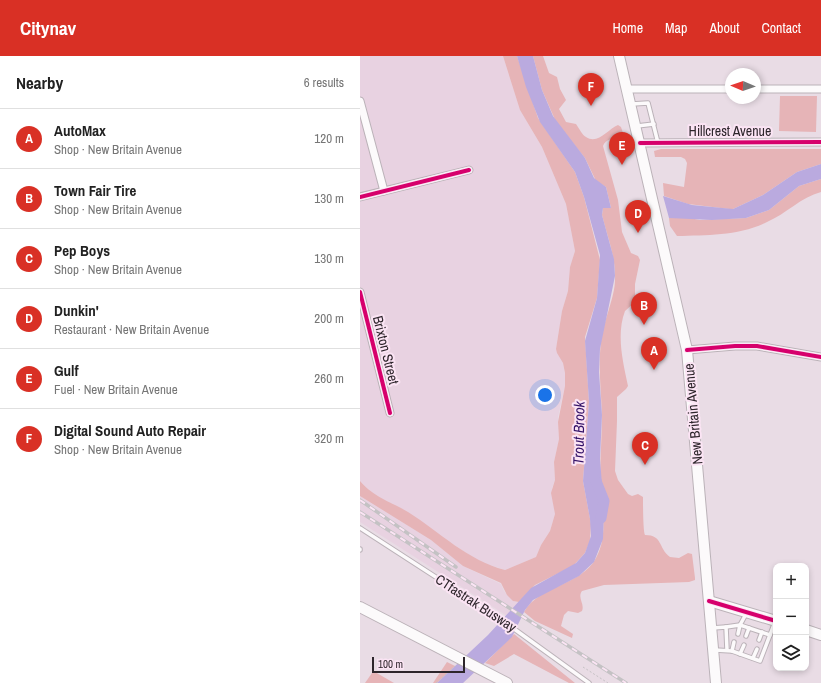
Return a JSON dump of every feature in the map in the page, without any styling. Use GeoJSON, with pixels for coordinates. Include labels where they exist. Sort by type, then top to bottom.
{"type":"FeatureCollection","features":[{"type":"Feature","properties":{"kind":"main road","name":"New Britain Avenue"},"geometry":{"type":"LineString","coordinates":[[620,56],[687,350],[716,683]]}},
{"type":"Feature","properties":{"kind":"main road"},"geometry":{"type":"LineString","coordinates":[[709,601],[773,620]]}},
{"type":"Feature","properties":{"kind":"main road"},"geometry":{"type":"LineString","coordinates":[[360,607],[458,663],[478,669],[507,683]]}},
{"type":"Feature","properties":{"kind":"main road"},"geometry":{"type":"LineString","coordinates":[[809,631],[821,635]]}},
{"type":"Feature","properties":{"kind":"street"},"geometry":{"type":"LineString","coordinates":[[627,89],[725,89]]}},
{"type":"Feature","properties":{"kind":"street"},"geometry":{"type":"LineString","coordinates":[[761,89],[821,89]]}},
{"type":"Feature","properties":{"kind":"street"},"geometry":{"type":"LineString","coordinates":[[360,102],[384,191]]}},
{"type":"Feature","properties":{"kind":"street","name":"Hillcrest Avenue"},"geometry":{"type":"LineString","coordinates":[[640,143],[821,142]]}},
{"type":"Feature","properties":{"kind":"street"},"geometry":{"type":"LineString","coordinates":[[360,197],[469,170]]}},
{"type":"Feature","properties":{"kind":"street","name":"Brixton Street"},"geometry":{"type":"LineString","coordinates":[[360,292],[390,413]]}},
{"type":"Feature","properties":{"kind":"street"},"geometry":{"type":"LineString","coordinates":[[687,350],[735,346],[758,346],[821,357]]}},
{"type":"Feature","properties":{"kind":"lane"},"geometry":{"type":"LineString","coordinates":[[631,104],[648,103],[658,143]]}},
{"type":"Feature","properties":{"kind":"lane"},"geometry":{"type":"LineString","coordinates":[[636,126],[654,124]]}},
{"type":"Feature","properties":{"kind":"lane","name":"CTfastrak Busway"},"geometry":{"type":"LineString","coordinates":[[360,528],[499,618],[589,683]]}},
{"type":"Feature","properties":{"kind":"lane"},"geometry":{"type":"LineString","coordinates":[[738,634],[746,612]]}},
{"type":"Feature","properties":{"kind":"lane"},"geometry":{"type":"LineString","coordinates":[[712,628],[740,625],[770,635]]}},
{"type":"Feature","properties":{"kind":"lane"},"geometry":{"type":"LineString","coordinates":[[726,627],[729,650]]}},
{"type":"Feature","properties":{"kind":"lane"},"geometry":{"type":"LineString","coordinates":[[714,650],[729,650],[760,661],[773,627]]}},
{"type":"Feature","properties":{"kind":"lane"},"geometry":{"type":"LineString","coordinates":[[746,636],[749,628]]}},
{"type":"Feature","properties":{"kind":"lane"},"geometry":{"type":"LineString","coordinates":[[759,640],[762,632]]}},
{"type":"Feature","properties":{"kind":"lane"},"geometry":{"type":"LineString","coordinates":[[729,650],[734,642]]}},
{"type":"Feature","properties":{"kind":"lane"},"geometry":{"type":"LineString","coordinates":[[740,654],[744,645]]}},
{"type":"Feature","properties":{"kind":"lane"},"geometry":{"type":"LineString","coordinates":[[753,658],[757,648]]}},
{"type":"Feature","properties":{"kind":"path"},"geometry":{"type":"LineString","coordinates":[[436,683],[458,663]]}},
{"type":"Feature","properties":{"kind":"path"},"geometry":{"type":"LineString","coordinates":[[583,667],[608,683]]}},
{"type":"Feature","properties":{"kind":"shaded area"},"geometry":{"type":"Polygon","coordinates":[[[360,56],[503,56],[520,110],[542,147],[566,204],[575,251],[570,267],[568,291],[562,311],[556,349],[563,363],[565,386],[558,417],[559,439],[554,462],[555,480],[552,488],[555,514],[550,531],[541,545],[536,557],[505,570],[480,562],[392,504],[375,496],[360,481],[360,56]]]}},
{"type":"Feature","properties":{"kind":"shaded area"},"geometry":{"type":"Polygon","coordinates":[[[503,56],[517,56],[538,118],[575,172],[584,197],[600,260],[597,298],[585,337],[589,402],[583,481],[591,524],[590,541],[585,553],[573,566],[535,585],[519,602],[513,601],[507,595],[501,583],[463,566],[431,540],[360,496],[360,481],[377,496],[408,512],[466,553],[478,560],[505,570],[536,557],[541,545],[550,531],[555,514],[551,493],[555,480],[554,462],[559,439],[558,422],[565,386],[563,363],[556,349],[562,311],[568,291],[570,267],[575,251],[566,204],[542,147],[520,110],[503,56]]]}},
{"type":"Feature","properties":{"kind":"shaded area"},"geometry":{"type":"Polygon","coordinates":[[[517,56],[533,56],[542,90],[553,116],[585,158],[594,178],[606,187],[611,208],[603,208],[602,215],[614,259],[615,276],[600,349],[599,372],[602,415],[600,459],[604,510],[603,539],[594,562],[579,576],[533,600],[525,610],[512,637],[463,683],[437,683],[488,635],[531,588],[576,563],[585,553],[591,536],[590,519],[583,481],[589,402],[585,341],[597,298],[600,255],[584,197],[575,172],[540,122],[526,87],[517,56]]]}},
{"type":"Feature","properties":{"kind":"shaded area"},"geometry":{"type":"Polygon","coordinates":[[[533,56],[543,56],[549,73],[557,77],[560,89],[566,100],[559,109],[566,122],[576,124],[583,135],[590,139],[603,136],[618,125],[621,127],[623,133],[622,136],[608,140],[603,146],[618,200],[622,232],[631,253],[638,256],[640,260],[635,284],[635,302],[625,311],[622,320],[621,348],[628,386],[617,397],[615,471],[618,480],[628,494],[632,496],[638,494],[643,497],[643,523],[645,535],[655,537],[670,557],[679,558],[688,553],[692,554],[695,578],[695,580],[689,582],[604,585],[582,591],[580,596],[583,606],[582,611],[578,613],[568,611],[564,615],[561,626],[573,634],[572,638],[535,621],[524,612],[539,596],[571,580],[589,567],[596,558],[602,542],[603,518],[600,483],[602,414],[600,351],[602,334],[613,294],[615,271],[613,255],[602,215],[603,208],[611,208],[606,187],[596,181],[585,158],[556,122],[542,90],[533,56]]]}},
{"type":"Feature","properties":{"kind":"shaded area"},"geometry":{"type":"Polygon","coordinates":[[[780,96],[817,96],[816,132],[779,131],[780,96]]]}},
{"type":"Feature","properties":{"kind":"shaded area"},"geometry":{"type":"Polygon","coordinates":[[[661,149],[821,149],[821,164],[797,172],[763,195],[733,209],[729,209],[688,204],[664,196],[663,183],[684,187],[687,163],[685,159],[681,157],[655,157],[654,151],[661,149]]]}},
{"type":"Feature","properties":{"kind":"shaded area"},"geometry":{"type":"Polygon","coordinates":[[[821,164],[821,179],[799,186],[769,210],[746,218],[712,220],[669,218],[663,196],[692,205],[733,209],[763,195],[797,172],[821,164]]]}},
{"type":"Feature","properties":{"kind":"shaded area"},"geometry":{"type":"Polygon","coordinates":[[[821,179],[821,192],[814,194],[774,219],[756,227],[723,234],[677,236],[670,226],[669,218],[684,217],[700,220],[746,218],[769,210],[799,186],[821,179]]]}},
{"type":"Feature","properties":{"kind":"shaded area"},"geometry":{"type":"Polygon","coordinates":[[[360,496],[431,540],[463,566],[501,584],[504,591],[513,601],[519,602],[507,616],[360,522],[360,496]]]}},
{"type":"Feature","properties":{"kind":"shaded area"},"geometry":{"type":"Polygon","coordinates":[[[514,634],[575,683],[569,683],[514,654],[494,666],[485,663],[514,634]]]}},
{"type":"Feature","properties":{"kind":"shaded area"},"geometry":{"type":"Polygon","coordinates":[[[447,662],[455,666],[437,683],[433,683],[447,662]]]}},
{"type":"Feature","properties":{"kind":"shaded area"},"geometry":{"type":"Polygon","coordinates":[[[375,672],[394,683],[365,683],[372,673],[375,672]]]}},
{"type":"Feature","properties":{"kind":"waterway","name":"Trout Brook"},"geometry":{"type":"LineString","coordinates":[[596,481],[604,501],[601,518]]}},
{"type":"Feature","properties":{"kind":"railway"},"geometry":{"type":"LineString","coordinates":[[360,500],[456,567]]}},
{"type":"Feature","properties":{"kind":"railway"},"geometry":{"type":"LineString","coordinates":[[360,512],[626,683]]}},
{"type":"Feature","properties":{"kind":"cycle path"},"geometry":{"type":"LineString","coordinates":[[640,143],[821,142]]}},
{"type":"Feature","properties":{"kind":"cycle path"},"geometry":{"type":"LineString","coordinates":[[360,197],[469,170]]}},
{"type":"Feature","properties":{"kind":"cycle path"},"geometry":{"type":"LineString","coordinates":[[360,292],[390,413]]}},
{"type":"Feature","properties":{"kind":"cycle path"},"geometry":{"type":"LineString","coordinates":[[687,350],[735,346],[757,346],[821,357]]}},
{"type":"Feature","properties":{"kind":"cycle path"},"geometry":{"type":"LineString","coordinates":[[709,601],[773,620]]}},
{"type":"Feature","properties":{"kind":"place","name":"Digital Sound Auto Repair"},"geometry":{"type":"Point","coordinates":[591,106]}},
{"type":"Feature","properties":{"kind":"place","name":"Gulf"},"geometry":{"type":"Point","coordinates":[622,165]}},
{"type":"Feature","properties":{"kind":"place","name":"Dunkin'"},"geometry":{"type":"Point","coordinates":[638,233]}},
{"type":"Feature","properties":{"kind":"place","name":"Town Fair Tire"},"geometry":{"type":"Point","coordinates":[644,325]}},
{"type":"Feature","properties":{"kind":"place","name":"AutoMax"},"geometry":{"type":"Point","coordinates":[654,370]}},
{"type":"Feature","properties":{"kind":"place","name":"Pep Boys"},"geometry":{"type":"Point","coordinates":[645,465]}}]}
